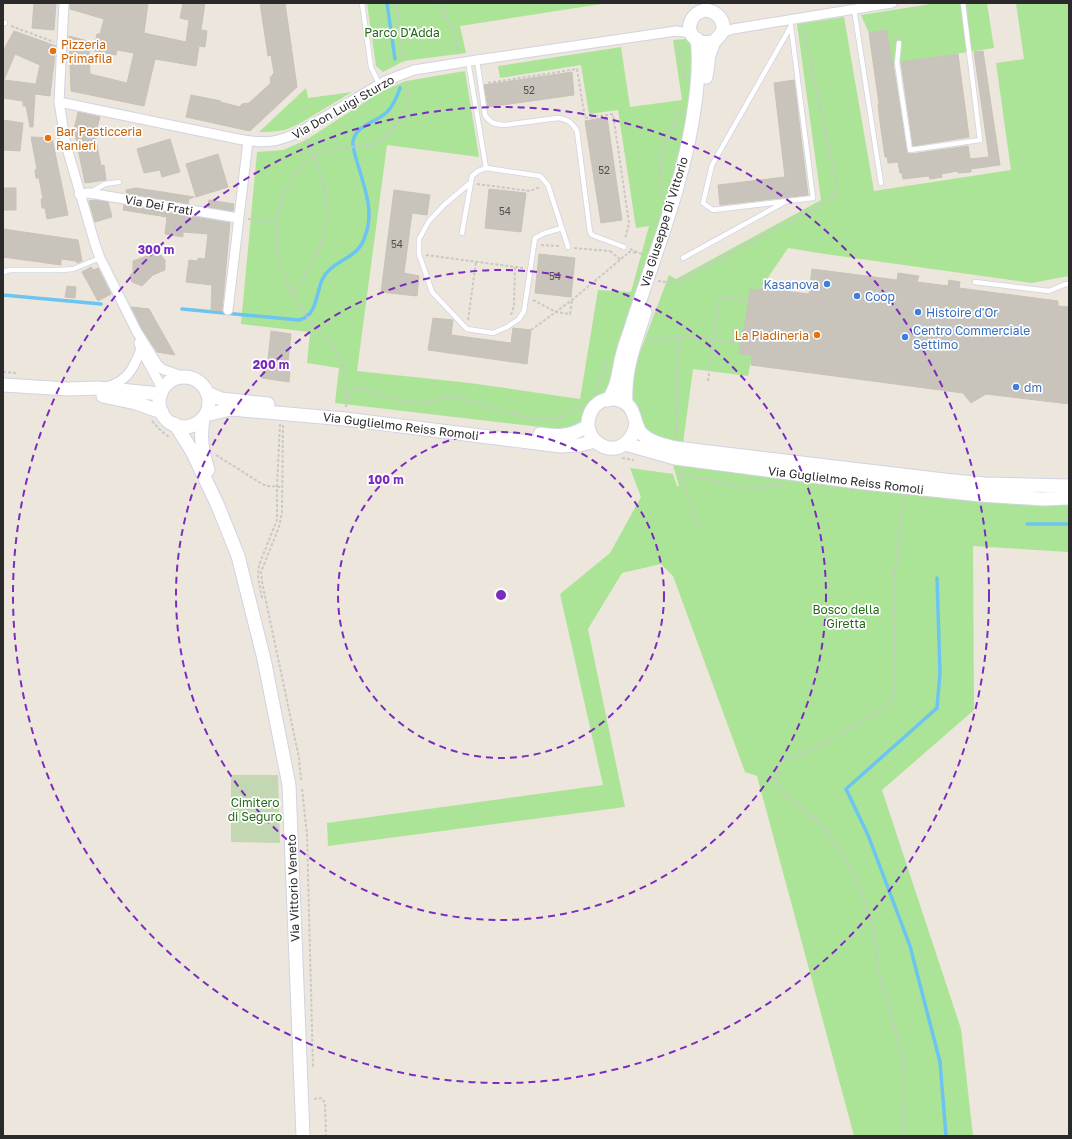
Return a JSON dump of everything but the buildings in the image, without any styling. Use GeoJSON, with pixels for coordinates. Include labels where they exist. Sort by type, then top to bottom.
{"type":"FeatureCollection","features":[{"type":"Feature","properties":{"kind":"street"},"geometry":{"type":"LineString","coordinates":[[64,3],[59,102],[66,146],[79,194],[100,258],[137,332],[157,364],[162,369],[197,381],[205,388],[209,402],[201,430],[201,447],[218,506]]}},
{"type":"Feature","properties":{"kind":"street"},"geometry":{"type":"LineString","coordinates":[[721,24],[711,10],[703,7],[693,16],[693,31],[705,43],[721,24],[791,23],[801,17],[892,3]]}},
{"type":"Feature","properties":{"kind":"street","name":"Via Giuseppe Di Vittorio"},"geometry":{"type":"LineString","coordinates":[[626,404],[625,387],[630,359],[688,177],[700,128],[709,55],[721,24]]}},
{"type":"Feature","properties":{"kind":"street","name":"Via Don Luigi Sturzo"},"geometry":{"type":"LineString","coordinates":[[59,102],[248,141],[262,143],[274,142],[287,138],[301,131],[379,84],[414,70],[676,30],[693,31]]}},
{"type":"Feature","properties":{"kind":"street","name":"Via Giuseppe Di Vittorio"},"geometry":{"type":"LineString","coordinates":[[608,400],[613,393],[616,384],[627,338],[663,231],[692,127],[700,56],[693,31]]}},
{"type":"Feature","properties":{"kind":"street"},"geometry":{"type":"LineString","coordinates":[[228,310],[248,141]]}},
{"type":"Feature","properties":{"kind":"street","name":"Via Dei Frati"},"geometry":{"type":"LineString","coordinates":[[79,194],[89,193],[238,218]]}},
{"type":"Feature","properties":{"kind":"street"},"geometry":{"type":"LineString","coordinates":[[137,332],[141,349],[162,392]]}},
{"type":"Feature","properties":{"kind":"street"},"geometry":{"type":"LineString","coordinates":[[98,388],[114,385],[124,379],[135,365],[141,349]]}},
{"type":"Feature","properties":{"kind":"street"},"geometry":{"type":"LineString","coordinates":[[184,377],[171,381],[162,392],[160,403],[162,412],[167,419],[174,424],[185,427],[197,423],[204,417]]}},
{"type":"Feature","properties":{"kind":"street"},"geometry":{"type":"LineString","coordinates":[[3,385],[162,392]]}},
{"type":"Feature","properties":{"kind":"street"},"geometry":{"type":"LineString","coordinates":[[68,389],[136,403],[162,412]]}},
{"type":"Feature","properties":{"kind":"street","name":"Via Guglielmo Reiss Romoli"},"geometry":{"type":"LineString","coordinates":[[207,393],[222,399],[345,411],[554,436],[577,432],[588,426]]}},
{"type":"Feature","properties":{"kind":"street"},"geometry":{"type":"LineString","coordinates":[[608,400],[620,401],[626,404],[635,416],[636,423],[635,432],[631,439],[618,447],[610,448],[602,446],[590,434],[588,419],[590,412],[601,402],[608,400]]}},
{"type":"Feature","properties":{"kind":"street","name":"Via Guglielmo Reiss Romoli"},"geometry":{"type":"LineString","coordinates":[[204,417],[231,409],[345,419],[561,446],[579,445],[596,441]]}},
{"type":"Feature","properties":{"kind":"street","name":"Via Guglielmo Reiss Romoli"},"geometry":{"type":"LineString","coordinates":[[636,423],[641,434],[675,457],[984,484],[1069,486]]}},
{"type":"Feature","properties":{"kind":"street"},"geometry":{"type":"LineString","coordinates":[[174,424],[192,451],[218,506]]}},
{"type":"Feature","properties":{"kind":"street","name":"Via Guglielmo Reiss Romoli"},"geometry":{"type":"LineString","coordinates":[[625,444],[675,457],[865,483],[980,495],[1042,499],[1069,498]]}},
{"type":"Feature","properties":{"kind":"street"},"geometry":{"type":"LineString","coordinates":[[865,483],[902,482],[977,490],[982,488],[984,484]]}},
{"type":"Feature","properties":{"kind":"street"},"geometry":{"type":"LineString","coordinates":[[1042,499],[1063,492],[1069,492]]}},
{"type":"Feature","properties":{"kind":"street","name":"Via Vittorio Veneto"},"geometry":{"type":"LineString","coordinates":[[218,506],[238,556],[264,659],[290,785],[303,1136]]}},
{"type":"Feature","properties":{"kind":"lane"},"geometry":{"type":"LineString","coordinates":[[362,3],[371,67],[379,84]]}},
{"type":"Feature","properties":{"kind":"lane"},"geometry":{"type":"LineString","coordinates":[[899,43],[897,63],[910,150],[980,140],[963,3]]}},
{"type":"Feature","properties":{"kind":"lane"},"geometry":{"type":"LineString","coordinates":[[854,9],[881,184]]}},
{"type":"Feature","properties":{"kind":"lane"},"geometry":{"type":"LineString","coordinates":[[791,23],[813,198],[713,210],[703,203],[712,165],[791,23]]}},
{"type":"Feature","properties":{"kind":"lane"},"geometry":{"type":"LineString","coordinates":[[468,61],[480,84],[485,115],[489,121],[504,125],[558,118],[566,119],[572,124],[577,131],[590,232],[592,235],[623,249]]}},
{"type":"Feature","properties":{"kind":"lane"},"geometry":{"type":"LineString","coordinates":[[468,61],[486,168]]}},
{"type":"Feature","properties":{"kind":"lane"},"geometry":{"type":"LineString","coordinates":[[462,233],[472,176],[478,171],[486,168],[540,176],[548,185],[568,247]]}},
{"type":"Feature","properties":{"kind":"lane"},"geometry":{"type":"LineString","coordinates":[[89,193],[105,184],[119,182]]}},
{"type":"Feature","properties":{"kind":"lane"},"geometry":{"type":"LineString","coordinates":[[470,183],[444,204],[429,221],[420,239],[419,254],[432,292],[467,329],[493,333],[507,327],[519,319],[524,311],[527,297],[535,238],[539,235],[562,228]]}},
{"type":"Feature","properties":{"kind":"lane"},"geometry":{"type":"LineString","coordinates":[[683,258],[786,201]]}},
{"type":"Feature","properties":{"kind":"lane"},"geometry":{"type":"LineString","coordinates":[[3,272],[10,270],[73,269],[100,258]]}},
{"type":"Feature","properties":{"kind":"lane"},"geometry":{"type":"LineString","coordinates":[[975,282],[1049,291],[1069,284]]}},
{"type":"Feature","properties":{"kind":"path"},"geometry":{"type":"LineString","coordinates":[[396,3],[404,66]]}},
{"type":"Feature","properties":{"kind":"path"},"geometry":{"type":"LineString","coordinates":[[439,3],[468,61]]}},
{"type":"Feature","properties":{"kind":"path"},"geometry":{"type":"LineString","coordinates":[[656,281],[676,283],[830,200],[836,190],[836,183],[801,17]]}},
{"type":"Feature","properties":{"kind":"path"},"geometry":{"type":"LineString","coordinates":[[4,23],[62,44]]}},
{"type":"Feature","properties":{"kind":"path"},"geometry":{"type":"LineString","coordinates":[[676,30],[685,84]]}},
{"type":"Feature","properties":{"kind":"path"},"geometry":{"type":"LineString","coordinates":[[480,84],[577,69],[585,118],[613,114],[629,223],[623,249]]}},
{"type":"Feature","properties":{"kind":"path"},"geometry":{"type":"LineString","coordinates":[[406,81],[408,102],[402,116],[390,132],[378,142],[361,147],[327,151],[299,169],[286,191],[276,221],[277,245],[282,268],[292,294],[303,311],[330,343],[342,364],[346,399],[354,389],[360,388],[396,400],[413,403],[454,397],[531,418],[551,420],[567,416],[585,402]]}},
{"type":"Feature","properties":{"kind":"path"},"geometry":{"type":"LineString","coordinates":[[662,196],[660,161],[662,151],[684,101]]}},
{"type":"Feature","properties":{"kind":"path"},"geometry":{"type":"LineString","coordinates":[[292,294],[314,262],[323,240],[326,221],[326,203],[323,181],[315,158],[301,131]]}},
{"type":"Feature","properties":{"kind":"path"},"geometry":{"type":"LineString","coordinates":[[470,183],[530,191],[548,185]]}},
{"type":"Feature","properties":{"kind":"path"},"geometry":{"type":"LineString","coordinates":[[238,218],[276,221]]}},
{"type":"Feature","properties":{"kind":"path"},"geometry":{"type":"LineString","coordinates":[[533,244],[617,251]]}},
{"type":"Feature","properties":{"kind":"path"},"geometry":{"type":"LineString","coordinates":[[623,249],[630,252],[642,253]]}},
{"type":"Feature","properties":{"kind":"path"},"geometry":{"type":"LineString","coordinates":[[623,249],[645,255]]}},
{"type":"Feature","properties":{"kind":"path"},"geometry":{"type":"LineString","coordinates":[[610,250],[621,260]]}},
{"type":"Feature","properties":{"kind":"path"},"geometry":{"type":"LineString","coordinates":[[531,330],[572,300],[630,252]]}},
{"type":"Feature","properties":{"kind":"path"},"geometry":{"type":"LineString","coordinates":[[419,254],[530,269]]}},
{"type":"Feature","properties":{"kind":"path"},"geometry":{"type":"LineString","coordinates":[[467,329],[476,262]]}},
{"type":"Feature","properties":{"kind":"path"},"geometry":{"type":"LineString","coordinates":[[508,317],[512,314],[514,306],[515,267]]}},
{"type":"Feature","properties":{"kind":"path"},"geometry":{"type":"LineString","coordinates":[[527,297],[556,312],[570,314],[572,300]]}},
{"type":"Feature","properties":{"kind":"path"},"geometry":{"type":"LineString","coordinates":[[708,381],[719,297],[745,300]]}},
{"type":"Feature","properties":{"kind":"path"},"geometry":{"type":"LineString","coordinates":[[636,340],[644,341],[685,336],[740,343]]}},
{"type":"Feature","properties":{"kind":"path"},"geometry":{"type":"LineString","coordinates":[[678,338],[675,457],[699,530]]}},
{"type":"Feature","properties":{"kind":"path"},"geometry":{"type":"LineString","coordinates":[[590,397],[595,392],[608,360]]}},
{"type":"Feature","properties":{"kind":"path"},"geometry":{"type":"LineString","coordinates":[[3,372],[24,374]]}},
{"type":"Feature","properties":{"kind":"path"},"geometry":{"type":"LineString","coordinates":[[258,577],[259,565],[277,520],[280,419]]}},
{"type":"Feature","properties":{"kind":"path"},"geometry":{"type":"LineString","coordinates":[[214,454],[262,484],[267,486],[282,487]]}},
{"type":"Feature","properties":{"kind":"path"},"geometry":{"type":"LineString","coordinates":[[681,473],[740,487],[790,485]]}},
{"type":"Feature","properties":{"kind":"path"},"geometry":{"type":"LineString","coordinates":[[899,523],[894,579],[895,687],[893,697],[886,707],[819,746],[796,757],[784,760],[778,767],[777,781],[782,792],[824,827],[853,871],[874,929],[878,970],[903,1062],[905,1136]]}},
{"type":"Feature","properties":{"kind":"path"},"geometry":{"type":"LineString","coordinates":[[314,1099],[322,1098],[325,1102],[326,1136]]}},
{"type":"Feature","properties":{"kind":"green space","name":"Parco D'Adda"},"geometry":{"type":"Polygon","coordinates":[[[367,3],[608,3],[460,26],[466,53],[404,61],[383,72],[376,66],[367,3]]]}},
{"type":"Feature","properties":{"kind":"green space"},"geometry":{"type":"Polygon","coordinates":[[[937,3],[987,3],[994,48],[897,63],[892,67],[887,31],[884,30],[869,33],[861,15],[937,3]]]}},
{"type":"Feature","properties":{"kind":"green space"},"geometry":{"type":"Polygon","coordinates":[[[1016,3],[1069,3],[1069,276],[1032,283],[788,248],[760,291],[750,290],[745,327],[755,332],[742,330],[739,353],[752,355],[748,376],[693,369],[683,444],[647,433],[641,422],[638,406],[630,395],[637,360],[669,275],[676,279],[821,200],[797,24],[844,17],[874,191],[1011,170],[996,63],[1024,59],[1016,3]]]}},
{"type":"Feature","properties":{"kind":"green space"},"geometry":{"type":"Polygon","coordinates":[[[686,39],[692,44],[694,56],[689,117],[666,208],[606,393],[582,423],[566,430],[335,403],[339,368],[307,363],[310,332],[241,324],[257,152],[283,150],[306,140],[382,91],[406,81],[465,71],[479,157],[387,145],[357,371],[470,383],[580,399],[598,290],[631,292],[649,226],[636,228],[618,110],[589,114],[581,65],[500,78],[498,66],[621,47],[630,107],[682,100],[673,40],[686,39]]]}},
{"type":"Feature","properties":{"kind":"green space"},"geometry":{"type":"Polygon","coordinates":[[[306,88],[308,98],[352,92],[299,124],[285,130],[259,132],[306,88]]]}},
{"type":"Feature","properties":{"kind":"green space","name":"Bosco della Giretta"},"geometry":{"type":"Polygon","coordinates":[[[673,465],[877,489],[1069,503],[1069,552],[973,546],[974,710],[882,790],[961,1029],[973,1136],[854,1136],[757,776],[745,772],[673,576],[661,564],[622,573],[588,629],[625,807],[328,846],[327,823],[603,785],[560,594],[610,553],[641,497],[630,468],[673,474],[677,486],[679,486],[673,465]]]}},
{"type":"Feature","properties":{"kind":"green space","name":"Cimitero di Seguro"},"geometry":{"type":"Polygon","coordinates":[[[231,775],[278,775],[280,843],[231,842],[231,775]]]}},
{"type":"Feature","properties":{"kind":"waterway"},"geometry":{"type":"LineString","coordinates":[[387,3],[395,59]]}},
{"type":"Feature","properties":{"kind":"waterway"},"geometry":{"type":"LineString","coordinates":[[182,309],[299,320],[305,318],[309,314],[315,304],[322,280],[331,268],[354,253],[361,246],[368,225],[369,207],[354,153],[353,141],[355,136],[362,127],[383,115],[392,107],[400,88]]}},
{"type":"Feature","properties":{"kind":"waterway"},"geometry":{"type":"LineString","coordinates":[[3,295],[101,304]]}},
{"type":"Feature","properties":{"kind":"waterway"},"geometry":{"type":"LineString","coordinates":[[1027,524],[1069,524]]}},
{"type":"Feature","properties":{"kind":"waterway"},"geometry":{"type":"LineString","coordinates":[[937,578],[940,673],[937,708],[846,789],[868,835],[910,946],[940,1062],[946,1136]]}},
{"type":"Feature","properties":{"kind":"place","name":"Pizzeria Primafila"},"geometry":{"type":"Point","coordinates":[53,51]}},
{"type":"Feature","properties":{"kind":"place","name":"Bar Pasticceria Ranieri"},"geometry":{"type":"Point","coordinates":[48,138]}},
{"type":"Feature","properties":{"kind":"place","name":"Kasanova"},"geometry":{"type":"Point","coordinates":[827,284]}},
{"type":"Feature","properties":{"kind":"place","name":"Coop"},"geometry":{"type":"Point","coordinates":[857,296]}},
{"type":"Feature","properties":{"kind":"place","name":"Histoire d'Or"},"geometry":{"type":"Point","coordinates":[918,312]}},
{"type":"Feature","properties":{"kind":"place","name":"La Piadineria"},"geometry":{"type":"Point","coordinates":[817,335]}},
{"type":"Feature","properties":{"kind":"place","name":"Centro Commerciale Settimo"},"geometry":{"type":"Point","coordinates":[905,337]}},
{"type":"Feature","properties":{"kind":"place","name":"dm"},"geometry":{"type":"Point","coordinates":[1016,387]}}]}
